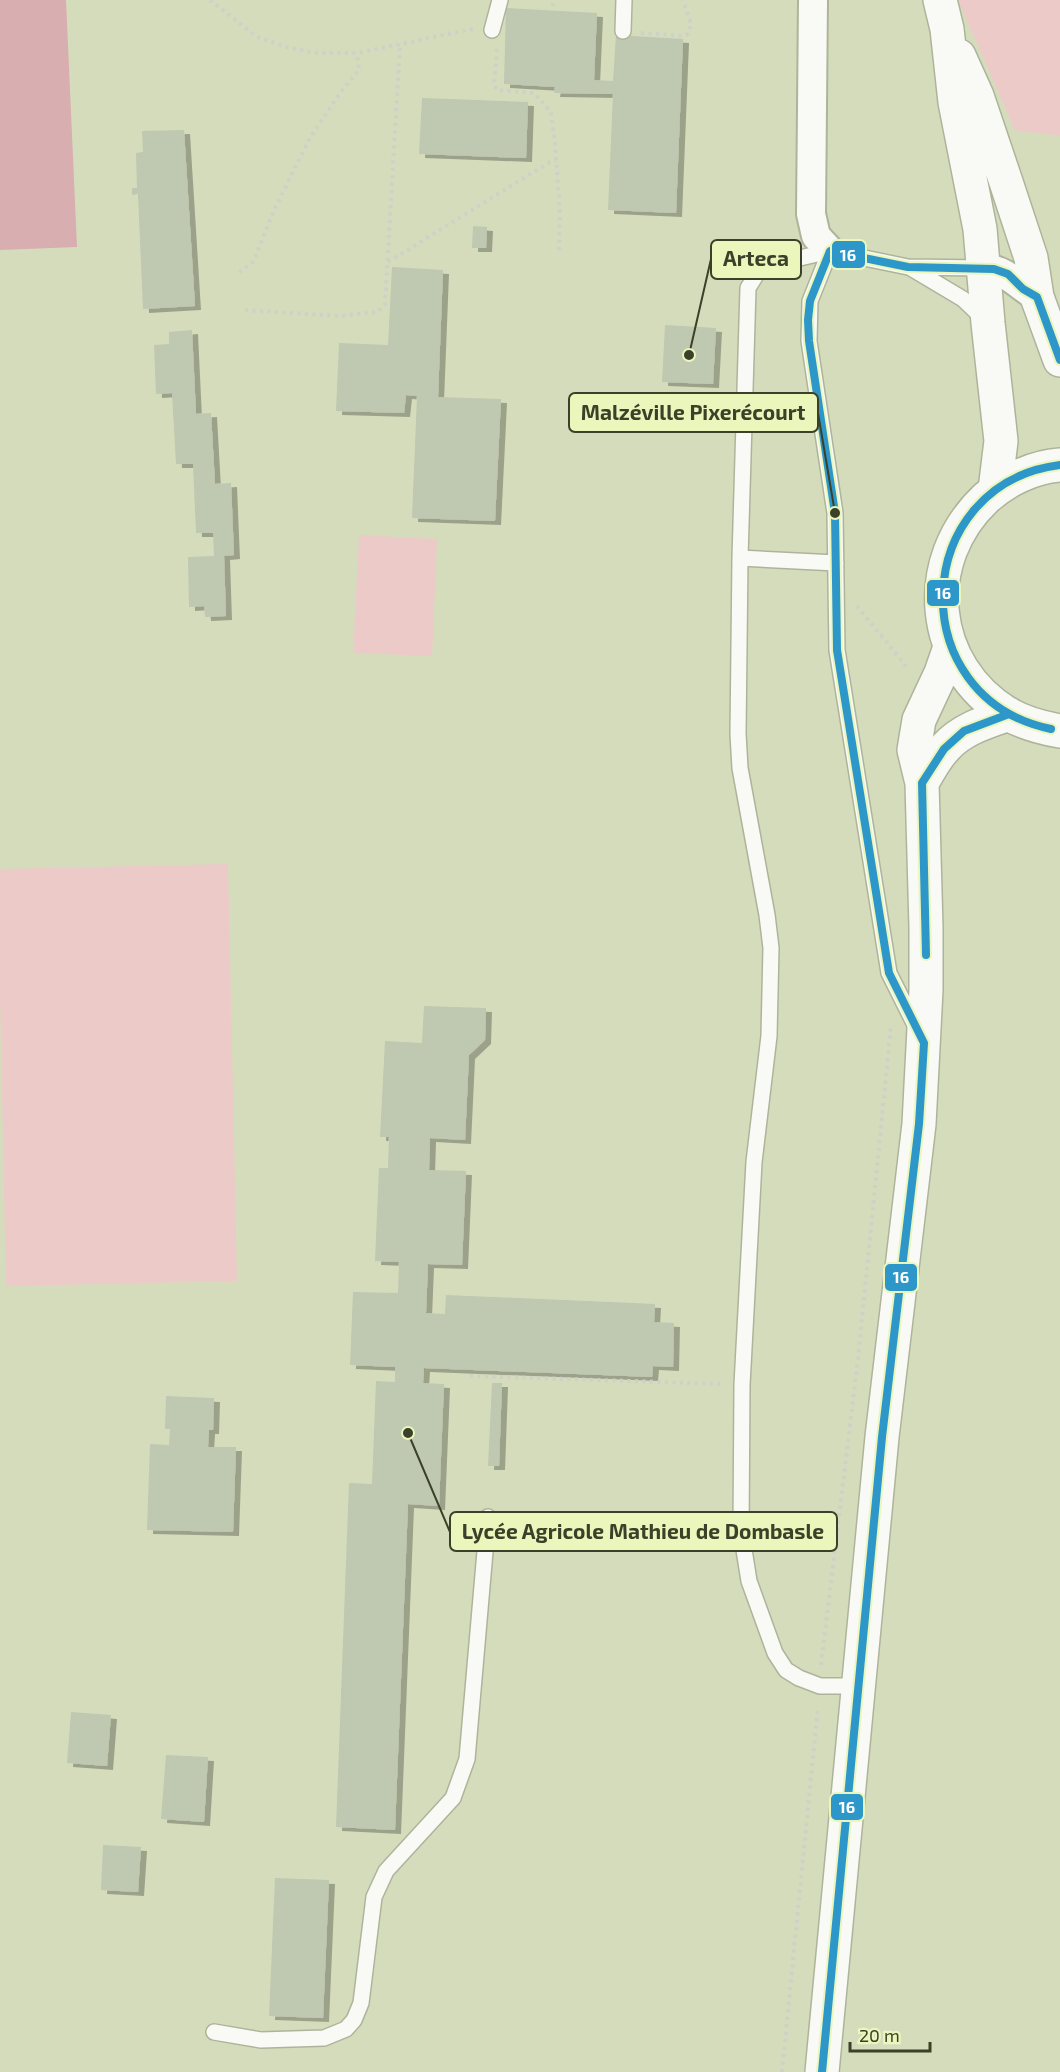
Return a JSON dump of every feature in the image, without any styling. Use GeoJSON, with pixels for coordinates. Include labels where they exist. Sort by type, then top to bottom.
{"type":"FeatureCollection","features":[{"type":"Feature","properties":{"kind":"main road"},"geometry":{"type":"LineString","coordinates":[[944,15],[955,102],[978,219],[1001,441],[995,490]]}},
{"type":"Feature","properties":{"kind":"main road"},"geometry":{"type":"LineString","coordinates":[[944,15],[977,96],[1031,258],[1037,297],[1060,360]]}},
{"type":"Feature","properties":{"kind":"main road"},"geometry":{"type":"LineString","coordinates":[[1060,465],[1021,475],[995,490],[974,510],[957,534],[946,561],[941,590],[942,619],[950,647],[964,674],[984,697],[1009,714],[1033,725],[1060,731]]}},
{"type":"Feature","properties":{"kind":"main road"},"geometry":{"type":"LineString","coordinates":[[822,2072],[882,1437],[918,1135],[924,1042],[926,928],[922,783],[915,742],[919,720],[941,673],[950,647]]}},
{"type":"Feature","properties":{"kind":"main road"},"geometry":{"type":"LineString","coordinates":[[922,783],[944,748],[964,731],[1009,714]]}},
{"type":"Feature","properties":{"kind":"street"},"geometry":{"type":"LineString","coordinates":[[813,0],[811,214],[816,236],[830,251]]}},
{"type":"Feature","properties":{"kind":"street"},"geometry":{"type":"LineString","coordinates":[[983,268],[1008,274],[1023,289],[1037,297]]}},
{"type":"Feature","properties":{"kind":"lane"},"geometry":{"type":"LineString","coordinates":[[492,30],[501,0]]}},
{"type":"Feature","properties":{"kind":"lane"},"geometry":{"type":"LineString","coordinates":[[623,32],[624,0]]}},
{"type":"Feature","properties":{"kind":"lane"},"geometry":{"type":"LineString","coordinates":[[830,251],[810,301],[808,320],[809,341],[835,513],[837,650],[889,974],[924,1042]]}},
{"type":"Feature","properties":{"kind":"lane"},"geometry":{"type":"LineString","coordinates":[[859,1686],[820,1686],[786,1670],[775,1653],[748,1581],[741,1531],[742,1385],[754,1162],[769,1036],[771,948],[740,768],[738,734],[740,558],[748,288],[761,267],[830,251],[908,267],[983,268]]}},
{"type":"Feature","properties":{"kind":"lane"},"geometry":{"type":"LineString","coordinates":[[908,267],[963,299],[988,323]]}},
{"type":"Feature","properties":{"kind":"lane"},"geometry":{"type":"LineString","coordinates":[[740,558],[836,563]]}},
{"type":"Feature","properties":{"kind":"lane"},"geometry":{"type":"LineString","coordinates":[[214,2032],[261,2040],[324,2038],[346,2029],[354,2020],[361,2003],[374,1897],[386,1871],[453,1798],[467,1759],[489,1517]]}},
{"type":"Feature","properties":{"kind":"path"},"geometry":{"type":"LineString","coordinates":[[210,0],[257,37],[286,47],[315,53],[357,53],[479,27],[492,30],[498,39],[494,84],[497,90],[534,93],[551,112],[560,214],[559,252]]}},
{"type":"Feature","properties":{"kind":"path"},"geometry":{"type":"LineString","coordinates":[[553,0],[553,6]]}},
{"type":"Feature","properties":{"kind":"path"},"geometry":{"type":"LineString","coordinates":[[623,32],[683,36],[688,34],[691,24],[683,0]]}},
{"type":"Feature","properties":{"kind":"path"},"geometry":{"type":"LineString","coordinates":[[245,310],[339,316],[378,312],[385,304],[400,45]]}},
{"type":"Feature","properties":{"kind":"path"},"geometry":{"type":"LineString","coordinates":[[239,272],[253,262],[275,208],[310,138],[340,93],[359,70],[357,53]]}},
{"type":"Feature","properties":{"kind":"path"},"geometry":{"type":"LineString","coordinates":[[387,262],[550,162],[556,161]]}},
{"type":"Feature","properties":{"kind":"path"},"geometry":{"type":"LineString","coordinates":[[856,605],[922,685],[932,690]]}},
{"type":"Feature","properties":{"kind":"path"},"geometry":{"type":"LineString","coordinates":[[782,2072],[821,1657],[858,1359],[890,1029],[902,999]]}},
{"type":"Feature","properties":{"kind":"path"},"geometry":{"type":"LineString","coordinates":[[470,1376],[727,1384]]}},
{"type":"Feature","properties":{"kind":"shaded area"},"geometry":{"type":"Polygon","coordinates":[[[0,0],[66,0],[77,247],[0,250],[0,0]]]}},
{"type":"Feature","properties":{"kind":"shaded area"},"geometry":{"type":"Polygon","coordinates":[[[958,0],[1060,0],[1060,136],[1015,130],[958,0]]]}},
{"type":"Feature","properties":{"kind":"shaded area"},"geometry":{"type":"Polygon","coordinates":[[[359,535],[437,539],[432,656],[353,653],[359,535]]]}},
{"type":"Feature","properties":{"kind":"shaded area"},"geometry":{"type":"Polygon","coordinates":[[[228,864],[237,1281],[6,1286],[0,996],[0,869],[228,864]]]}},
{"type":"Feature","properties":{"kind":"building"},"geometry":{"type":"Polygon","coordinates":[[[506,8],[597,13],[594,80],[613,81],[616,35],[683,39],[676,213],[608,210],[613,94],[554,93],[555,87],[504,84],[506,8]]]}},
{"type":"Feature","properties":{"kind":"building"},"geometry":{"type":"Polygon","coordinates":[[[422,98],[528,102],[526,158],[419,154],[422,98]]]}},
{"type":"Feature","properties":{"kind":"building"},"geometry":{"type":"Polygon","coordinates":[[[184,130],[195,306],[143,309],[138,194],[132,195],[132,188],[137,188],[136,153],[143,152],[142,131],[184,130]]]}},
{"type":"Feature","properties":{"kind":"building"},"geometry":{"type":"Polygon","coordinates":[[[473,226],[487,227],[486,248],[472,248],[473,226]]]}},
{"type":"Feature","properties":{"kind":"building"},"geometry":{"type":"Polygon","coordinates":[[[392,267],[443,270],[438,397],[501,399],[495,521],[412,518],[417,396],[406,395],[404,413],[336,411],[339,343],[388,345],[392,267]]]}},
{"type":"Feature","properties":{"kind":"building"},"geometry":{"type":"Polygon","coordinates":[[[665,325],[716,328],[713,384],[662,382],[665,325]]]}},
{"type":"Feature","properties":{"kind":"building"},"geometry":{"type":"Polygon","coordinates":[[[192,330],[196,414],[211,413],[215,484],[231,483],[234,555],[224,556],[226,616],[205,617],[204,606],[189,607],[188,557],[214,556],[213,533],[196,533],[193,464],[176,464],[172,393],[156,394],[154,345],[169,344],[169,332],[192,330]]]}},
{"type":"Feature","properties":{"kind":"building"},"geometry":{"type":"Polygon","coordinates":[[[424,1006],[486,1008],[485,1040],[469,1055],[465,1140],[430,1138],[429,1170],[466,1171],[462,1265],[428,1264],[426,1313],[445,1314],[446,1295],[655,1304],[654,1322],[674,1323],[673,1367],[653,1366],[652,1377],[424,1368],[423,1383],[444,1384],[439,1506],[408,1504],[395,1830],[336,1827],[349,1483],[372,1484],[376,1381],[395,1382],[395,1367],[350,1365],[353,1292],[398,1293],[399,1262],[375,1261],[379,1168],[388,1168],[389,1137],[380,1137],[385,1041],[422,1043],[424,1006]]]}},
{"type":"Feature","properties":{"kind":"building"},"geometry":{"type":"Polygon","coordinates":[[[492,1383],[502,1383],[499,1466],[488,1466],[492,1383]]]}},
{"type":"Feature","properties":{"kind":"building"},"geometry":{"type":"Polygon","coordinates":[[[166,1396],[214,1398],[213,1430],[209,1430],[208,1447],[236,1447],[233,1532],[147,1530],[150,1444],[169,1445],[170,1429],[165,1429],[166,1396]]]}},
{"type":"Feature","properties":{"kind":"building"},"geometry":{"type":"Polygon","coordinates":[[[71,1712],[111,1715],[107,1766],[67,1763],[71,1712]]]}},
{"type":"Feature","properties":{"kind":"building"},"geometry":{"type":"Polygon","coordinates":[[[166,1755],[208,1757],[204,1822],[161,1819],[166,1755]]]}},
{"type":"Feature","properties":{"kind":"building"},"geometry":{"type":"Polygon","coordinates":[[[103,1845],[141,1847],[138,1892],[101,1890],[103,1845]]]}},
{"type":"Feature","properties":{"kind":"building"},"geometry":{"type":"Polygon","coordinates":[[[275,1878],[329,1880],[323,2018],[269,2016],[275,1878]]]}},
{"type":"Feature","properties":{"kind":"transit line","name":"16"},"geometry":{"type":"LineString","coordinates":[[822,2072],[882,1437],[919,1124],[924,1043],[889,973],[837,650],[835,513],[809,341],[810,301],[830,251],[908,267],[994,269],[1008,274],[1023,289],[1037,297],[1060,360]]}},
{"type":"Feature","properties":{"kind":"transit line","name":"16"},"geometry":{"type":"LineString","coordinates":[[1051,729],[1002,710],[968,677],[948,637],[943,592],[952,549],[974,510],[1010,481],[1060,465]]}},
{"type":"Feature","properties":{"kind":"transit line","name":"16"},"geometry":{"type":"LineString","coordinates":[[926,955],[922,783],[944,749],[964,731],[1009,714]]}},
{"type":"Feature","properties":{"kind":"place","name":"Arteca"},"geometry":{"type":"Point","coordinates":[689,355]}},
{"type":"Feature","properties":{"kind":"place","name":"Malzéville Pixerécourt"},"geometry":{"type":"Point","coordinates":[835,513]}},
{"type":"Feature","properties":{"kind":"place","name":"Lycée Agricole Mathieu de Dombasle"},"geometry":{"type":"Point","coordinates":[408,1433]}}]}
